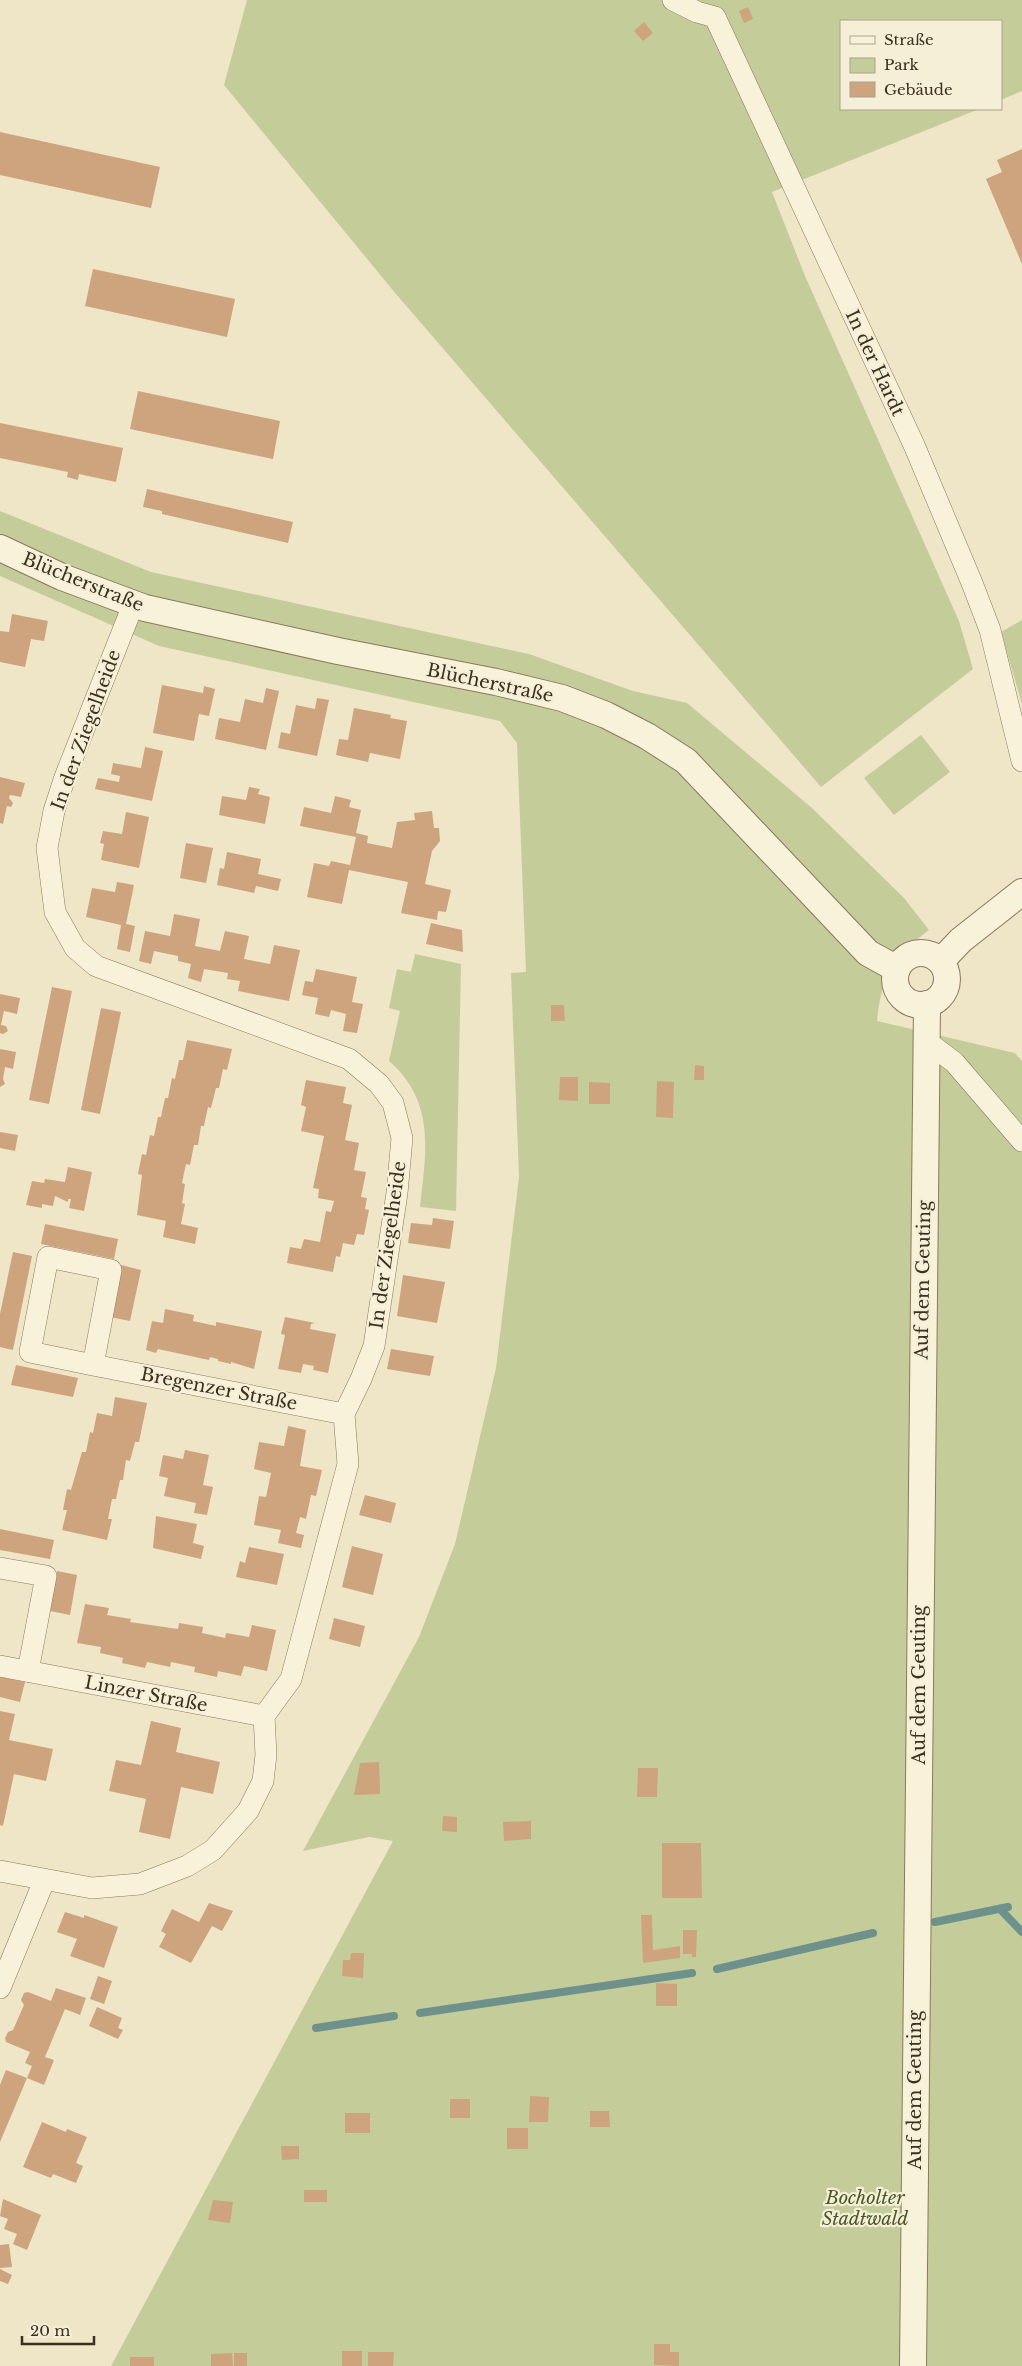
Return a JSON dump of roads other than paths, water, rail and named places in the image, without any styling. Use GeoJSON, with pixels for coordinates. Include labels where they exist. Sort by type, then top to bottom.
{"type":"FeatureCollection","features":[{"type":"Feature","properties":{"kind":"street","name":"In der Hardt"},"geometry":{"type":"LineString","coordinates":[[673,0],[715,17],[914,445],[990,630],[1022,761]]}},
{"type":"Feature","properties":{"kind":"street","name":"Blücherstraße"},"geometry":{"type":"LineString","coordinates":[[0,548],[62,577],[133,604],[338,651],[496,682],[562,698],[606,715],[647,736],[686,760],[868,953],[897,968]]}},
{"type":"Feature","properties":{"kind":"street","name":"In der Ziegelheide"},"geometry":{"type":"LineString","coordinates":[[133,604],[68,768],[54,811],[47,848],[55,912],[75,948],[96,966],[349,1059],[379,1084],[393,1103],[402,1138],[397,1193],[375,1336],[361,1379],[344,1414]]}},
{"type":"Feature","properties":{"kind":"street"},"geometry":{"type":"LineString","coordinates":[[941,961],[961,940],[1022,892]]}},
{"type":"Feature","properties":{"kind":"street"},"geometry":{"type":"LineString","coordinates":[[916,953],[934,955],[941,961],[947,972],[947,985],[943,993],[935,1001],[926,1004],[912,1003],[899,992],[896,984],[897,968],[908,956],[916,953]]}},
{"type":"Feature","properties":{"kind":"street","name":"Auf dem Geuting"},"geometry":{"type":"LineString","coordinates":[[913,2366],[926,1004]]}},
{"type":"Feature","properties":{"kind":"street"},"geometry":{"type":"LineString","coordinates":[[926,1041],[954,1062],[1022,1142]]}},
{"type":"Feature","properties":{"kind":"street","name":"Bregenzer Straße"},"geometry":{"type":"LineString","coordinates":[[93,1365],[111,1270],[48,1258],[30,1352],[93,1365],[344,1414]]}},
{"type":"Feature","properties":{"kind":"street"},"geometry":{"type":"LineString","coordinates":[[0,1871],[44,1881],[92,1888],[140,1884],[187,1866],[213,1850],[248,1810],[263,1781],[266,1755],[264,1716],[291,1679],[348,1464],[344,1414]]}},
{"type":"Feature","properties":{"kind":"street"},"geometry":{"type":"LineString","coordinates":[[0,1568],[46,1576],[28,1671]]}},
{"type":"Feature","properties":{"kind":"street","name":"Linzer Straße"},"geometry":{"type":"LineString","coordinates":[[0,1666],[264,1716]]}},
{"type":"Feature","properties":{"kind":"street"},"geometry":{"type":"LineString","coordinates":[[0,1988],[44,1881]]}},
{"type":"Feature","properties":{"kind":"waterway"},"geometry":{"type":"LineString","coordinates":[[935,1922],[1008,1907]]}},
{"type":"Feature","properties":{"kind":"waterway"},"geometry":{"type":"LineString","coordinates":[[1000,1909],[1022,1932]]}},
{"type":"Feature","properties":{"kind":"waterway"},"geometry":{"type":"LineString","coordinates":[[717,1969],[873,1933]]}},
{"type":"Feature","properties":{"kind":"waterway"},"geometry":{"type":"LineString","coordinates":[[420,2013],[692,1973]]}},
{"type":"Feature","properties":{"kind":"waterway"},"geometry":{"type":"LineString","coordinates":[[316,2028],[394,2016]]}},
{"type":"Feature","properties":{"kind":"park label","name":"Bocholter Stadtwald"},"geometry":{"type":"Point","coordinates":[865,2208]}}]}
